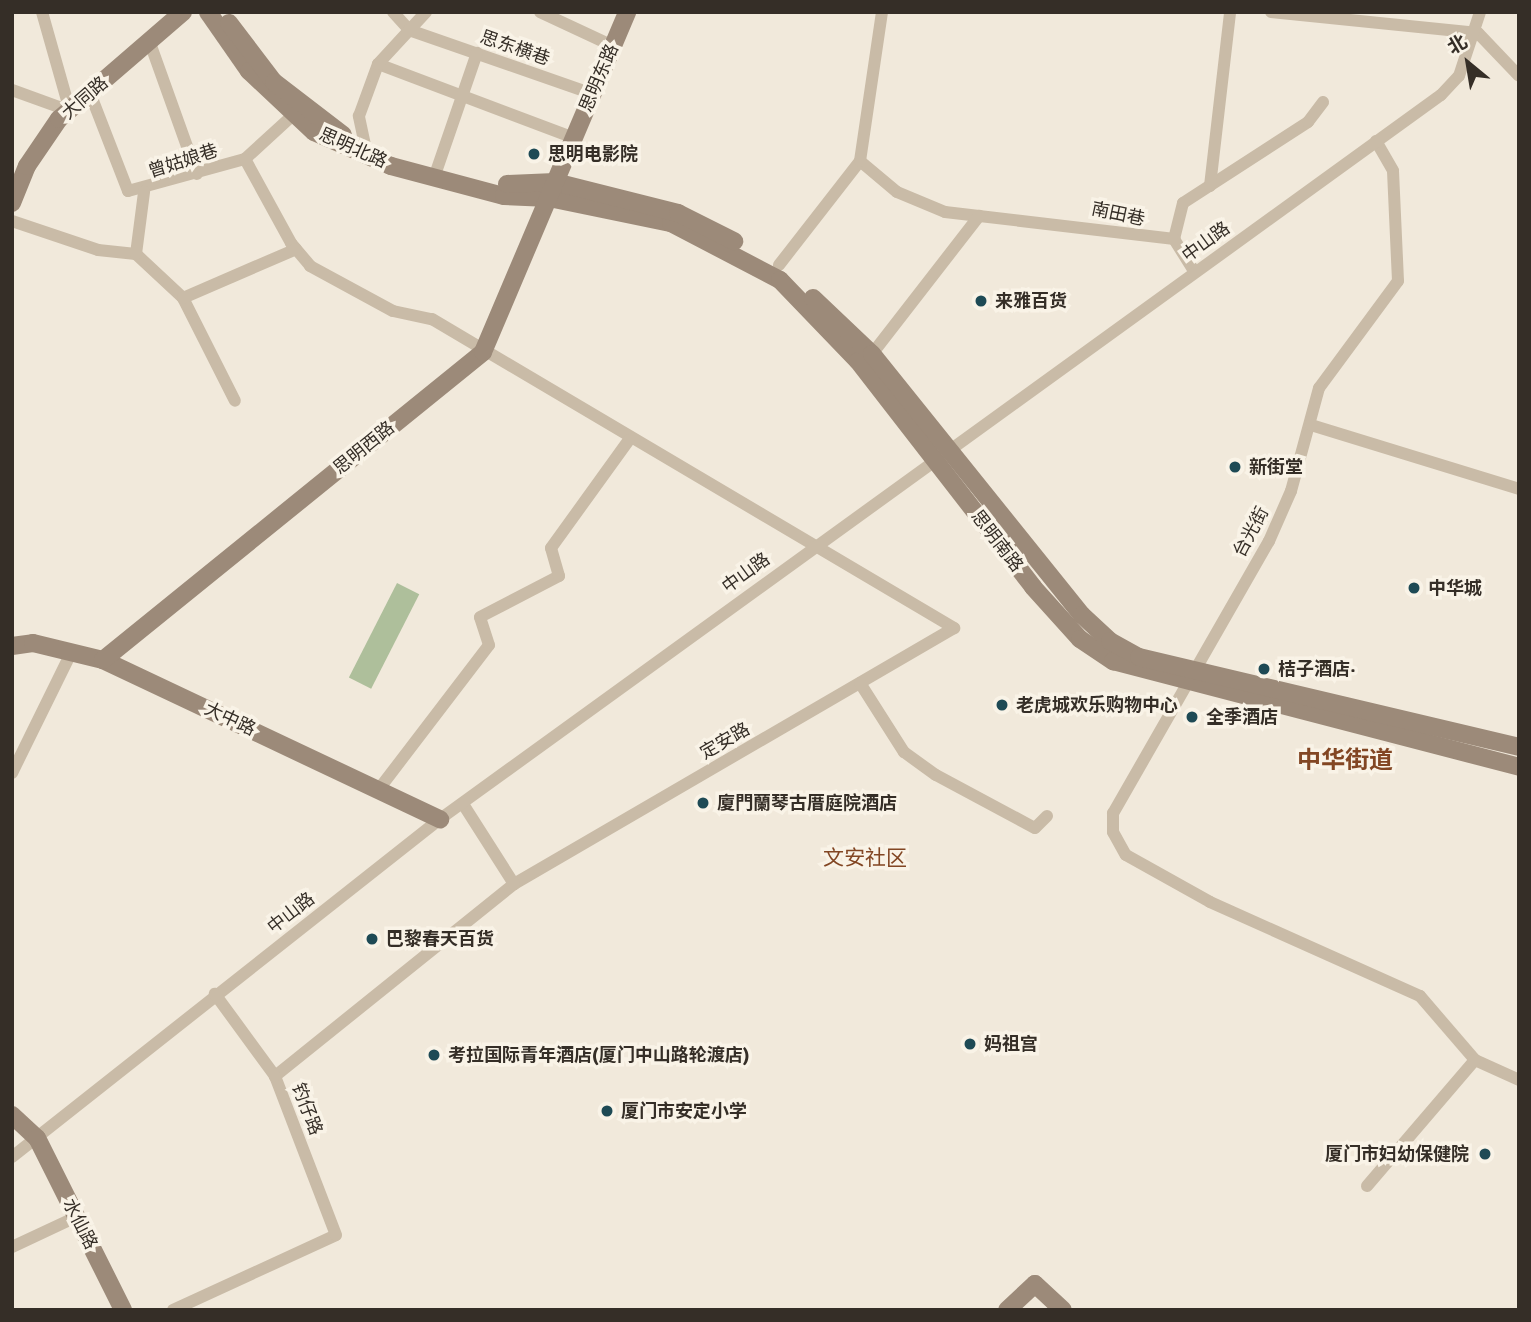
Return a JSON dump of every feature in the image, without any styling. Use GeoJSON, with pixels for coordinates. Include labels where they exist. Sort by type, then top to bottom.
{"type":"FeatureCollection","features":[{"type":"Feature","properties":{"kind":"main road","name":"大同路"},"geometry":{"type":"LineString","coordinates":[[12,203],[27,166],[70,111],[183,12]]}},
{"type":"Feature","properties":{"kind":"main road","name":"思明北路"},"geometry":{"type":"LineString","coordinates":[[208,12],[249,71],[314,132],[391,166],[504,195],[552,190]]}},
{"type":"Feature","properties":{"kind":"main road","name":"思明北路"},"geometry":{"type":"LineString","coordinates":[[221,12],[274,82],[331,129],[365,145],[437,169],[516,186],[552,190]]}},
{"type":"Feature","properties":{"kind":"main road","name":"思明东路"},"geometry":{"type":"LineString","coordinates":[[552,190],[627,12]]}},
{"type":"Feature","properties":{"kind":"main road","name":"思明南路"},"geometry":{"type":"LineString","coordinates":[[552,190],[678,213],[779,265],[872,354],[942,456],[1080,639],[1113,661],[1184,684],[1519,767]]}},
{"type":"Feature","properties":{"kind":"main road","name":"思明南路"},"geometry":{"type":"LineString","coordinates":[[552,190],[671,223],[780,280],[858,361],[1110,641],[1139,657],[1194,666],[1519,747]]}},
{"type":"Feature","properties":{"kind":"main road","name":"思明西路"},"geometry":{"type":"LineString","coordinates":[[103,660],[482,352],[552,190]]}},
{"type":"Feature","properties":{"kind":"main road","name":"大中路"},"geometry":{"type":"LineString","coordinates":[[12,646],[33,643],[103,660],[440,819]]}},
{"type":"Feature","properties":{"kind":"main road"},"geometry":{"type":"LineString","coordinates":[[12,1115],[37,1138]]}},
{"type":"Feature","properties":{"kind":"main road","name":"水仙路"},"geometry":{"type":"LineString","coordinates":[[37,1138],[123,1310]]}},
{"type":"Feature","properties":{"kind":"main road"},"geometry":{"type":"LineString","coordinates":[[1007,1310],[1035,1284],[1063,1310]]}},
{"type":"Feature","properties":{"kind":"street"},"geometry":{"type":"LineString","coordinates":[[42,12],[70,111]]}},
{"type":"Feature","properties":{"kind":"street","name":"思东横巷"},"geometry":{"type":"LineString","coordinates":[[393,12],[410,30],[593,94]]}},
{"type":"Feature","properties":{"kind":"street"},"geometry":{"type":"LineString","coordinates":[[365,145],[359,116],[378,64],[426,12]]}},
{"type":"Feature","properties":{"kind":"street"},"geometry":{"type":"LineString","coordinates":[[540,12],[613,46]]}},
{"type":"Feature","properties":{"kind":"street"},"geometry":{"type":"LineString","coordinates":[[779,265],[860,160],[882,12]]}},
{"type":"Feature","properties":{"kind":"street"},"geometry":{"type":"LineString","coordinates":[[1210,186],[1230,12]]}},
{"type":"Feature","properties":{"kind":"street"},"geometry":{"type":"LineString","coordinates":[[1271,12],[1478,33],[1519,76]]}},
{"type":"Feature","properties":{"kind":"street","name":"中山路"},"geometry":{"type":"LineString","coordinates":[[12,1157],[215,994],[440,819],[812,547],[1441,95],[1459,76],[1478,33],[1480,12]]}},
{"type":"Feature","properties":{"kind":"street"},"geometry":{"type":"LineString","coordinates":[[150,43],[197,174]]}},
{"type":"Feature","properties":{"kind":"street"},"geometry":{"type":"LineString","coordinates":[[437,169],[477,53]]}},
{"type":"Feature","properties":{"kind":"street"},"geometry":{"type":"LineString","coordinates":[[378,64],[574,138]]}},
{"type":"Feature","properties":{"kind":"street"},"geometry":{"type":"LineString","coordinates":[[12,90],[70,111]]}},
{"type":"Feature","properties":{"kind":"street","name":"曾姑娘巷"},"geometry":{"type":"LineString","coordinates":[[90,93],[128,191],[144,191],[245,159],[293,115]]}},
{"type":"Feature","properties":{"kind":"street"},"geometry":{"type":"LineString","coordinates":[[1195,272],[1174,239],[1183,203],[1308,122],[1323,102]]}},
{"type":"Feature","properties":{"kind":"street","name":"台光街"},"geometry":{"type":"LineString","coordinates":[[1376,141],[1392,171],[1398,281],[1319,388],[1311,425],[1269,541],[1194,666],[1113,813],[1113,832],[1126,855],[1210,902],[1420,996],[1475,1060]]}},
{"type":"Feature","properties":{"kind":"street"},"geometry":{"type":"LineString","coordinates":[[245,159],[296,249],[342,285],[393,311],[432,319],[482,352],[812,547]]}},
{"type":"Feature","properties":{"kind":"street","name":"南田巷"},"geometry":{"type":"LineString","coordinates":[[860,160],[897,192],[946,212],[1174,239]]}},
{"type":"Feature","properties":{"kind":"street"},"geometry":{"type":"LineString","coordinates":[[136,254],[144,191]]}},
{"type":"Feature","properties":{"kind":"street"},"geometry":{"type":"LineString","coordinates":[[872,354],[979,216]]}},
{"type":"Feature","properties":{"kind":"street"},"geometry":{"type":"LineString","coordinates":[[12,221],[98,250],[136,254],[183,298],[235,401]]}},
{"type":"Feature","properties":{"kind":"street"},"geometry":{"type":"LineString","coordinates":[[183,298],[296,249]]}},
{"type":"Feature","properties":{"kind":"street"},"geometry":{"type":"LineString","coordinates":[[1311,425],[1519,489]]}},
{"type":"Feature","properties":{"kind":"street"},"geometry":{"type":"LineString","coordinates":[[379,789],[489,645],[480,617],[559,576],[551,548],[629,440]]}},
{"type":"Feature","properties":{"kind":"street","name":"定安路"},"geometry":{"type":"LineString","coordinates":[[514,884],[954,628],[812,547]]}},
{"type":"Feature","properties":{"kind":"street"},"geometry":{"type":"LineString","coordinates":[[12,773],[71,653]]}},
{"type":"Feature","properties":{"kind":"street"},"geometry":{"type":"LineString","coordinates":[[860,683],[904,752],[936,775],[1035,828],[1048,816]]}},
{"type":"Feature","properties":{"kind":"street"},"geometry":{"type":"LineString","coordinates":[[463,804],[514,884]]}},
{"type":"Feature","properties":{"kind":"street","name":"钓仔路"},"geometry":{"type":"LineString","coordinates":[[173,1310],[336,1235],[275,1076],[514,884]]}},
{"type":"Feature","properties":{"kind":"street"},"geometry":{"type":"LineString","coordinates":[[215,994],[275,1076]]}},
{"type":"Feature","properties":{"kind":"street"},"geometry":{"type":"LineString","coordinates":[[1367,1186],[1475,1060],[1519,1080]]}},
{"type":"Feature","properties":{"kind":"street"},"geometry":{"type":"LineString","coordinates":[[12,1247],[76,1217]]}},
{"type":"Feature","properties":{"kind":"green space"},"geometry":{"type":"Polygon","coordinates":[[[397,583],[419,594],[371,689],[349,677],[397,583]]]}},
{"type":"Feature","properties":{"kind":"place","name":"思明电影院"},"geometry":{"type":"Point","coordinates":[534,154]}},
{"type":"Feature","properties":{"kind":"place","name":"来雅百货"},"geometry":{"type":"Point","coordinates":[981,301]}},
{"type":"Feature","properties":{"kind":"place","name":"新街堂"},"geometry":{"type":"Point","coordinates":[1235,467]}},
{"type":"Feature","properties":{"kind":"place","name":"中华城"},"geometry":{"type":"Point","coordinates":[1414,588]}},
{"type":"Feature","properties":{"kind":"place","name":"桔子酒店·"},"geometry":{"type":"Point","coordinates":[1264,669]}},
{"type":"Feature","properties":{"kind":"place","name":"老虎城欢乐购物中心"},"geometry":{"type":"Point","coordinates":[1002,705]}},
{"type":"Feature","properties":{"kind":"place","name":"全季酒店"},"geometry":{"type":"Point","coordinates":[1192,717]}},
{"type":"Feature","properties":{"kind":"place","name":"廈門蘭琴古厝庭院酒店"},"geometry":{"type":"Point","coordinates":[703,803]}},
{"type":"Feature","properties":{"kind":"place","name":"巴黎春天百货"},"geometry":{"type":"Point","coordinates":[372,939]}},
{"type":"Feature","properties":{"kind":"place","name":"妈祖宫"},"geometry":{"type":"Point","coordinates":[970,1044]}},
{"type":"Feature","properties":{"kind":"place","name":"考拉国际青年酒店(厦门中山路轮渡店)"},"geometry":{"type":"Point","coordinates":[434,1055]}},
{"type":"Feature","properties":{"kind":"place","name":"厦门市安定小学"},"geometry":{"type":"Point","coordinates":[607,1111]}},
{"type":"Feature","properties":{"kind":"place","name":"厦门市妇幼保健院"},"geometry":{"type":"Point","coordinates":[1485,1154]}},
{"type":"Feature","properties":{"kind":"district","name":"中华街道"},"geometry":{"type":"Point","coordinates":[1345,761]}},
{"type":"Feature","properties":{"kind":"district","name":"文安社区"},"geometry":{"type":"Point","coordinates":[865,858]}}]}
